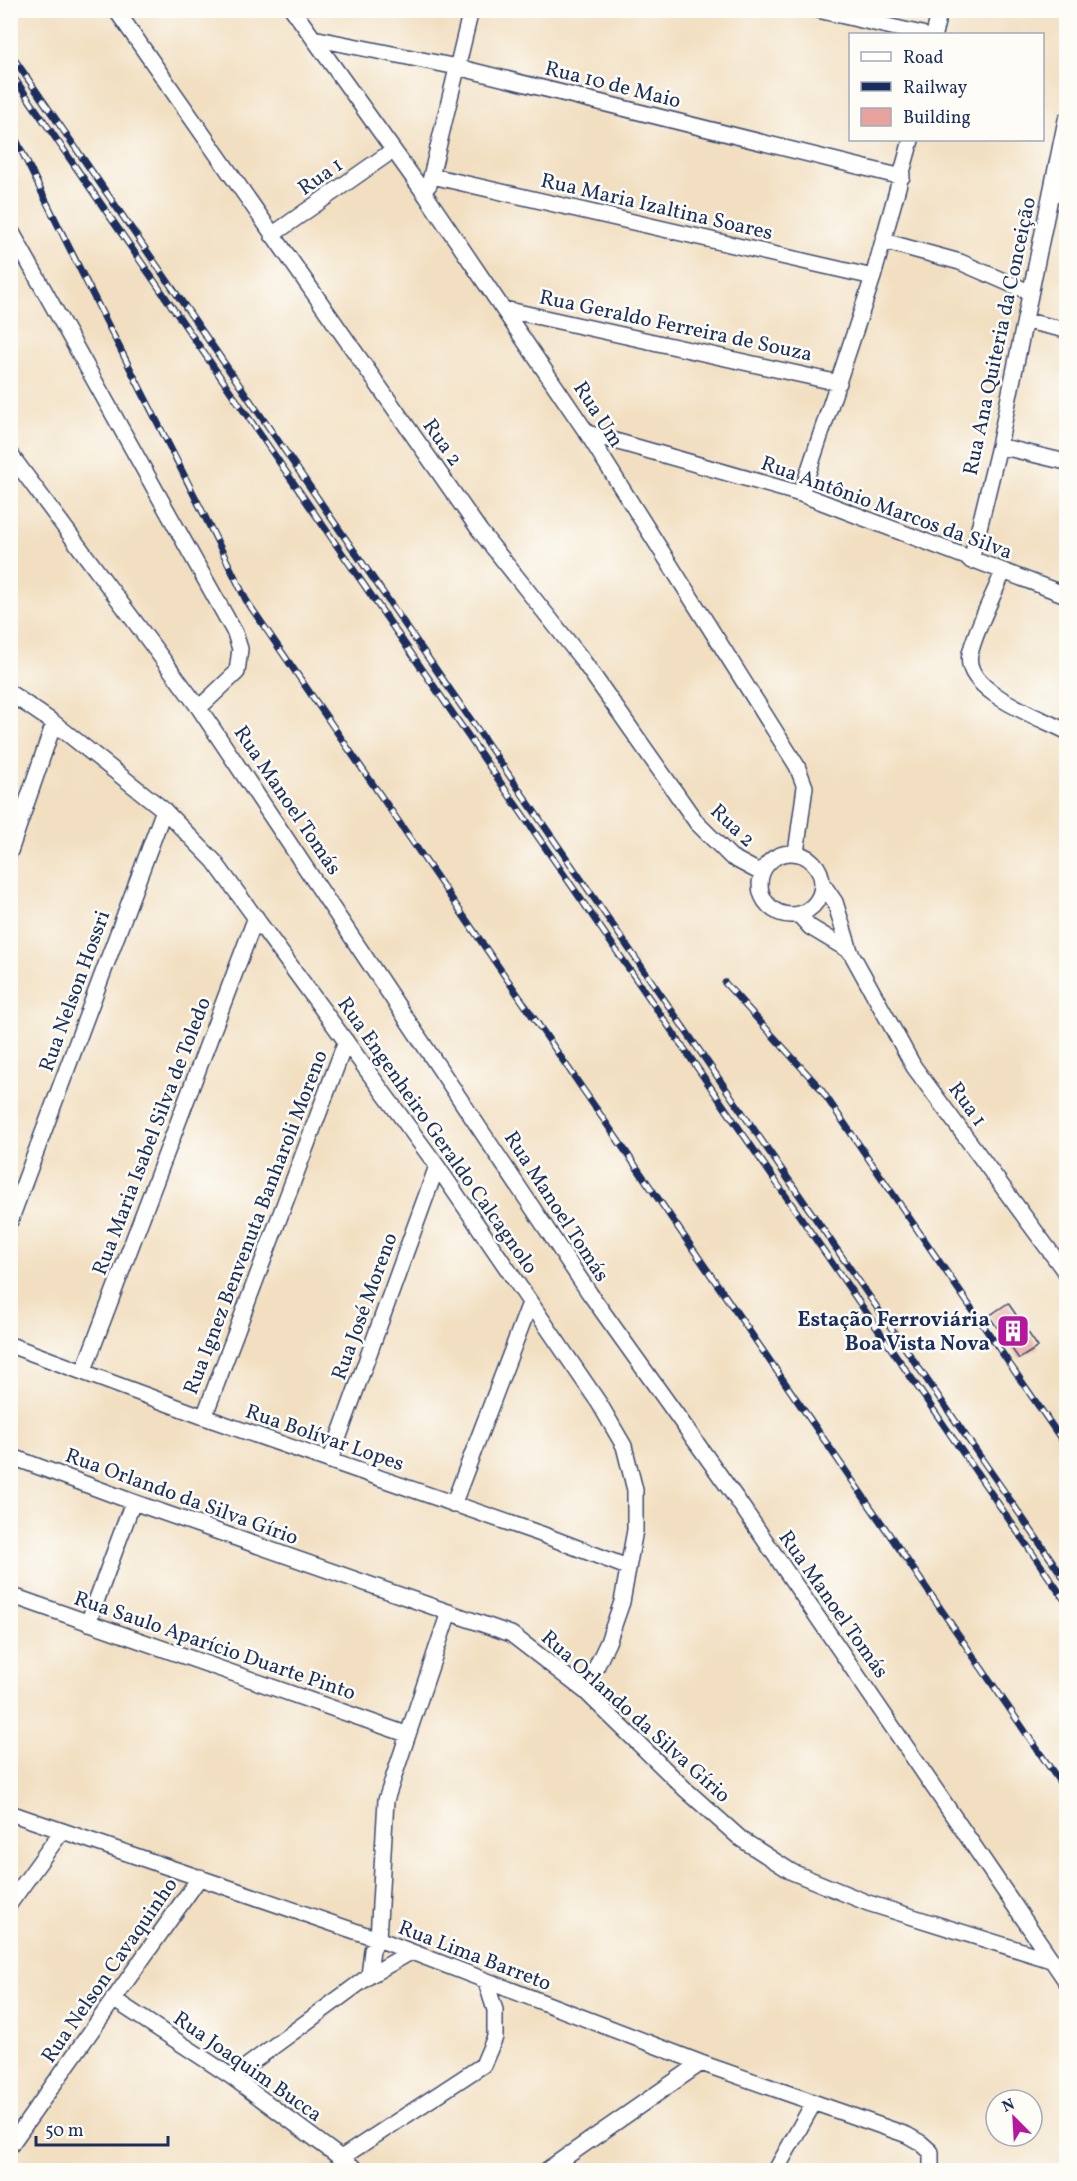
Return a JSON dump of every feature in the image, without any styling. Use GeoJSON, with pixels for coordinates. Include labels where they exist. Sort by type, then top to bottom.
{"type":"FeatureCollection","features":[{"type":"Feature","properties":{"kind":"street","name":"Rua 2"},"geometry":{"type":"LineString","coordinates":[[116,10],[480,531],[581,658],[697,823],[731,857],[761,873]]}},
{"type":"Feature","properties":{"kind":"street"},"geometry":{"type":"LineString","coordinates":[[427,197],[471,10]]}},
{"type":"Feature","properties":{"kind":"street"},"geometry":{"type":"LineString","coordinates":[[818,10],[918,33]]}},
{"type":"Feature","properties":{"kind":"street"},"geometry":{"type":"LineString","coordinates":[[934,33],[940,10]]}},
{"type":"Feature","properties":{"kind":"street","name":"Rua Um"},"geometry":{"type":"LineString","coordinates":[[297,14],[392,152],[427,197],[587,433],[801,774],[805,788],[796,853]]}},
{"type":"Feature","properties":{"kind":"street","name":"Rua 10 de Maio"},"geometry":{"type":"LineString","coordinates":[[313,38],[457,67],[902,177]]}},
{"type":"Feature","properties":{"kind":"street","name":"Rua Ana Quiteria da Conceição"},"geometry":{"type":"LineString","coordinates":[[971,561],[1026,321],[1029,292],[1066,120]]}},
{"type":"Feature","properties":{"kind":"street"},"geometry":{"type":"LineString","coordinates":[[801,494],[873,277],[911,141]]}},
{"type":"Feature","properties":{"kind":"street","name":"Rua 1"},"geometry":{"type":"LineString","coordinates":[[272,235],[392,152]]}},
{"type":"Feature","properties":{"kind":"street","name":"Rua Maria Izaltina Soares"},"geometry":{"type":"LineString","coordinates":[[432,176],[873,277]]}},
{"type":"Feature","properties":{"kind":"street"},"geometry":{"type":"LineString","coordinates":[[1051,192],[1066,195]]}},
{"type":"Feature","properties":{"kind":"street"},"geometry":{"type":"LineString","coordinates":[[10,229],[235,633],[240,649],[237,672],[199,708]]}},
{"type":"Feature","properties":{"kind":"street"},"geometry":{"type":"LineString","coordinates":[[883,241],[960,262],[1029,292]]}},
{"type":"Feature","properties":{"kind":"street","name":"Rua Geraldo Ferreira de Souza"},"geometry":{"type":"LineString","coordinates":[[504,309],[839,382]]}},
{"type":"Feature","properties":{"kind":"street"},"geometry":{"type":"LineString","coordinates":[[1026,321],[1066,330]]}},
{"type":"Feature","properties":{"kind":"street","name":"Rua Antônio Marcos da Silva"},"geometry":{"type":"LineString","coordinates":[[587,433],[801,494],[971,561],[1066,595]]}},
{"type":"Feature","properties":{"kind":"street"},"geometry":{"type":"LineString","coordinates":[[999,446],[1066,462]]}},
{"type":"Feature","properties":{"kind":"street","name":"Rua Manoel Tomás"},"geometry":{"type":"LineString","coordinates":[[10,454],[199,708],[340,915],[590,1294],[736,1498],[1066,1981]]}},
{"type":"Feature","properties":{"kind":"street"},"geometry":{"type":"LineString","coordinates":[[1004,572],[970,656],[975,678],[995,695],[1066,731]]}},
{"type":"Feature","properties":{"kind":"street","name":"Rua Engenheiro Geraldo Calcagnolo"},"geometry":{"type":"LineString","coordinates":[[10,693],[54,723],[164,810],[202,846],[256,916],[438,1166],[599,1403],[624,1446],[636,1490],[635,1530],[621,1602],[608,1642],[585,1691]]}},
{"type":"Feature","properties":{"kind":"street"},"geometry":{"type":"LineString","coordinates":[[10,851],[54,723]]}},
{"type":"Feature","properties":{"kind":"street","name":"Rua Nelson Hossri"},"geometry":{"type":"LineString","coordinates":[[10,1221],[164,810]]}},
{"type":"Feature","properties":{"kind":"street"},"geometry":{"type":"LineString","coordinates":[[796,853],[809,858],[819,869],[822,884],[819,897],[811,908],[798,914],[781,914],[767,904],[760,890],[761,873],[775,857],[796,853]]}},
{"type":"Feature","properties":{"kind":"street","name":"Rua 1"},"geometry":{"type":"LineString","coordinates":[[822,884],[835,902],[850,951],[914,1066],[1066,1274]]}},
{"type":"Feature","properties":{"kind":"street","name":"Rua 1"},"geometry":{"type":"LineString","coordinates":[[798,914],[810,927],[850,951]]}},
{"type":"Feature","properties":{"kind":"street","name":"Rua Maria Isabel Silva de Toledo"},"geometry":{"type":"LineString","coordinates":[[84,1370],[256,916]]}},
{"type":"Feature","properties":{"kind":"street","name":"Rua Ignez Benvenuta Banharoli Moreno"},"geometry":{"type":"LineString","coordinates":[[204,1417],[346,1041]]}},
{"type":"Feature","properties":{"kind":"street","name":"Rua José Moreno"},"geometry":{"type":"LineString","coordinates":[[330,1461],[438,1166]]}},
{"type":"Feature","properties":{"kind":"street"},"geometry":{"type":"LineString","coordinates":[[453,1505],[530,1303]]}},
{"type":"Feature","properties":{"kind":"street","name":"Rua Bolívar Lopes"},"geometry":{"type":"LineString","coordinates":[[10,1345],[84,1370],[204,1417],[541,1534],[627,1567]]}},
{"type":"Feature","properties":{"kind":"street","name":"Rua Orlando da Silva Gírio"},"geometry":{"type":"LineString","coordinates":[[10,1456],[133,1502],[511,1634],[585,1691],[686,1790],[741,1839],[792,1872],[868,1904],[1054,1961]]}},
{"type":"Feature","properties":{"kind":"street"},"geometry":{"type":"LineString","coordinates":[[88,1623],[133,1502]]}},
{"type":"Feature","properties":{"kind":"street","name":"Rua Saulo Aparício Duarte Pinto"},"geometry":{"type":"LineString","coordinates":[[10,1595],[406,1734]]}},
{"type":"Feature","properties":{"kind":"street"},"geometry":{"type":"LineString","coordinates":[[369,1976],[372,1950],[378,1939],[386,1800],[406,1734],[449,1612]]}},
{"type":"Feature","properties":{"kind":"street","name":"Rua Lima Barreto"},"geometry":{"type":"LineString","coordinates":[[10,1813],[378,1939],[701,2063],[907,2135],[931,2152],[931,2170]]}},
{"type":"Feature","properties":{"kind":"street"},"geometry":{"type":"LineString","coordinates":[[10,1903],[62,1831]]}},
{"type":"Feature","properties":{"kind":"street","name":"Rua Nelson Cavaquinho"},"geometry":{"type":"LineString","coordinates":[[10,2146],[200,1877]]}},
{"type":"Feature","properties":{"kind":"street"},"geometry":{"type":"LineString","coordinates":[[232,2077],[369,1976],[410,1953]]}},
{"type":"Feature","properties":{"kind":"street"},"geometry":{"type":"LineString","coordinates":[[341,2158],[483,2065],[495,2037],[495,2010],[486,1982]]}},
{"type":"Feature","properties":{"kind":"street"},"geometry":{"type":"LineString","coordinates":[[495,2010],[501,1998],[509,1991]]}},
{"type":"Feature","properties":{"kind":"street","name":"Rua Joaquim Bucca"},"geometry":{"type":"LineString","coordinates":[[113,1999],[232,2077],[357,2170]]}},
{"type":"Feature","properties":{"kind":"street"},"geometry":{"type":"LineString","coordinates":[[547,2170],[701,2063]]}},
{"type":"Feature","properties":{"kind":"street"},"geometry":{"type":"LineString","coordinates":[[776,2170],[813,2104]]}},
{"type":"Feature","properties":{"kind":"building","name":"Estação Ferroviária Boa Vista Nova"},"geometry":{"type":"Polygon","coordinates":[[[1008,1303],[1038,1347],[1019,1359],[989,1316],[1008,1303]]]}},
{"type":"Feature","properties":{"kind":"railway"},"geometry":{"type":"LineString","coordinates":[[10,53],[1066,1581]]}},
{"type":"Feature","properties":{"kind":"railway"},"geometry":{"type":"LineString","coordinates":[[10,72],[1066,1602]]}},
{"type":"Feature","properties":{"kind":"railway"},"geometry":{"type":"LineString","coordinates":[[10,127],[246,600],[1066,1791]]}},
{"type":"Feature","properties":{"kind":"railway"},"geometry":{"type":"LineString","coordinates":[[725,983],[820,1088],[1066,1446]]}},
{"type":"Feature","properties":{"kind":"place","name":"Estação Ferroviária Boa Vista Nova"},"geometry":{"type":"Point","coordinates":[1013,1331]}}]}
